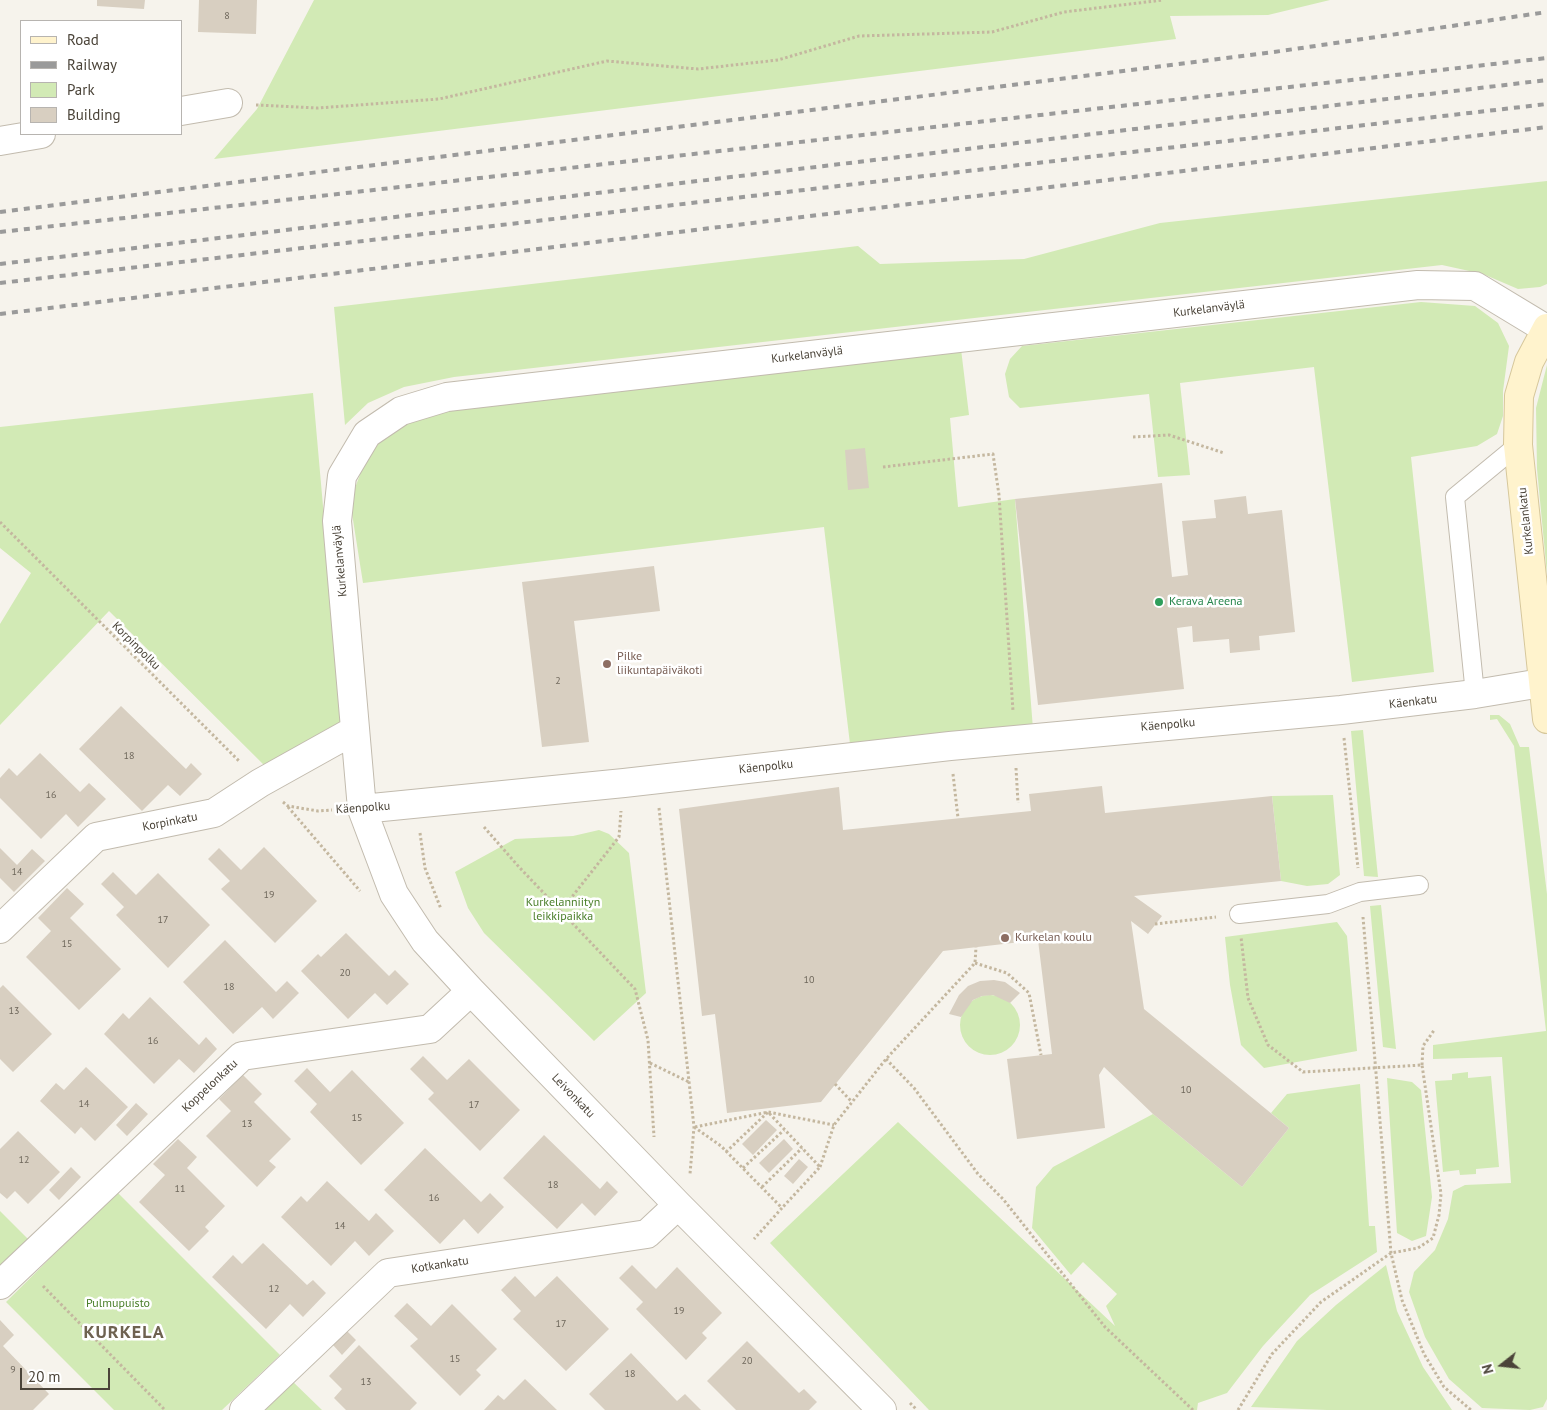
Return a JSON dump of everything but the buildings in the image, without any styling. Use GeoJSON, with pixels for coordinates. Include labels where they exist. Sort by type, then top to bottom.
{"type":"FeatureCollection","features":[{"type":"Feature","properties":{"kind":"street"},"geometry":{"type":"LineString","coordinates":[[182,111],[228,103]]}},
{"type":"Feature","properties":{"kind":"street"},"geometry":{"type":"LineString","coordinates":[[0,141],[35,135]]}},
{"type":"Feature","properties":{"kind":"street","name":"Kurkelanväylä"},"geometry":{"type":"LineString","coordinates":[[355,730],[337,520],[342,476],[367,434],[401,411],[447,397],[1418,285],[1475,286],[1547,329]]}},
{"type":"Feature","properties":{"kind":"street","name":"Kurkelankatu"},"geometry":{"type":"LineString","coordinates":[[1547,329],[1529,362],[1519,396],[1518,445],[1545,683],[1547,719]]}},
{"type":"Feature","properties":{"kind":"street","name":"Käenkatu"},"geometry":{"type":"LineString","coordinates":[[1279,715],[1341,710],[1475,694],[1545,683]]}},
{"type":"Feature","properties":{"kind":"street","name":"Käenpolku"},"geometry":{"type":"LineString","coordinates":[[362,808],[462,800],[1014,740],[1279,715]]}},
{"type":"Feature","properties":{"kind":"street","name":"Korpinkatu"},"geometry":{"type":"LineString","coordinates":[[0,929],[96,837],[214,813],[260,783],[355,730]]}},
{"type":"Feature","properties":{"kind":"street","name":"Leivonkatu"},"geometry":{"type":"LineString","coordinates":[[355,730],[362,808],[394,894],[425,941],[678,1205],[882,1410]]}},
{"type":"Feature","properties":{"kind":"street","name":"Koppelonkatu"},"geometry":{"type":"LineString","coordinates":[[0,1285],[242,1056],[430,1029],[471,991]]}},
{"type":"Feature","properties":{"kind":"street","name":"Kotkankatu"},"geometry":{"type":"LineString","coordinates":[[244,1410],[388,1273],[647,1234],[678,1205]]}},
{"type":"Feature","properties":{"kind":"lane"},"geometry":{"type":"LineString","coordinates":[[1475,694],[1456,497],[1518,445]]}},
{"type":"Feature","properties":{"kind":"lane"},"geometry":{"type":"LineString","coordinates":[[1239,914],[1328,904],[1360,892],[1419,885]]}},
{"type":"Feature","properties":{"kind":"path"},"geometry":{"type":"LineString","coordinates":[[228,103],[318,108],[439,99],[607,60],[698,69],[778,60],[859,36],[992,32],[1064,12],[1163,0]]}},
{"type":"Feature","properties":{"kind":"path"},"geometry":{"type":"LineString","coordinates":[[1133,437],[1169,435],[1224,453]]}},
{"type":"Feature","properties":{"kind":"path"},"geometry":{"type":"LineString","coordinates":[[883,467],[993,454],[999,495],[1014,740]]}},
{"type":"Feature","properties":{"kind":"path","name":"Korpinpolku"},"geometry":{"type":"LineString","coordinates":[[0,522],[260,783]]}},
{"type":"Feature","properties":{"kind":"path"},"geometry":{"type":"LineString","coordinates":[[1341,710],[1377,1066],[1392,1253],[1402,1300],[1424,1354],[1444,1387],[1471,1410]]}},
{"type":"Feature","properties":{"kind":"path"},"geometry":{"type":"LineString","coordinates":[[953,776],[958,818]]}},
{"type":"Feature","properties":{"kind":"path"},"geometry":{"type":"LineString","coordinates":[[656,780],[694,1127],[690,1174],[678,1205]]}},
{"type":"Feature","properties":{"kind":"path","name":"Käenpolku"},"geometry":{"type":"LineString","coordinates":[[260,783],[288,806],[318,811],[362,808]]}},
{"type":"Feature","properties":{"kind":"path"},"geometry":{"type":"LineString","coordinates":[[560,912],[619,838],[624,783]]}},
{"type":"Feature","properties":{"kind":"path"},"geometry":{"type":"LineString","coordinates":[[462,800],[560,912],[635,989],[648,1040],[655,1143],[648,1136]]}},
{"type":"Feature","properties":{"kind":"path"},"geometry":{"type":"LineString","coordinates":[[415,804],[425,868],[442,912]]}},
{"type":"Feature","properties":{"kind":"path"},"geometry":{"type":"LineString","coordinates":[[288,806],[365,897]]}},
{"type":"Feature","properties":{"kind":"path"},"geometry":{"type":"LineString","coordinates":[[1155,924],[1239,914],[1248,998],[1268,1045],[1303,1072],[1377,1066],[1422,1065]]}},
{"type":"Feature","properties":{"kind":"path"},"geometry":{"type":"LineString","coordinates":[[754,1239],[820,1167],[834,1125],[886,1059],[975,963],[976,947]]}},
{"type":"Feature","properties":{"kind":"path"},"geometry":{"type":"LineString","coordinates":[[975,963],[1007,973],[1030,993],[1041,1055]]}},
{"type":"Feature","properties":{"kind":"path"},"geometry":{"type":"LineString","coordinates":[[1238,1410],[1272,1354],[1322,1302],[1392,1253],[1418,1248],[1433,1238],[1439,1215],[1440,1188],[1422,1065],[1423,1046],[1435,1028]]}},
{"type":"Feature","properties":{"kind":"path"},"geometry":{"type":"LineString","coordinates":[[886,1059],[914,1088],[978,1174],[1003,1199],[1105,1327],[1194,1410]]}},
{"type":"Feature","properties":{"kind":"path"},"geometry":{"type":"LineString","coordinates":[[650,1063],[689,1082]]}},
{"type":"Feature","properties":{"kind":"path"},"geometry":{"type":"LineString","coordinates":[[835,1084],[852,1102]]}},
{"type":"Feature","properties":{"kind":"path"},"geometry":{"type":"LineString","coordinates":[[694,1127],[768,1112],[834,1125]]}},
{"type":"Feature","properties":{"kind":"path"},"geometry":{"type":"LineString","coordinates":[[768,1112],[820,1167]]}},
{"type":"Feature","properties":{"kind":"path"},"geometry":{"type":"LineString","coordinates":[[726,1152],[768,1112]]}},
{"type":"Feature","properties":{"kind":"path"},"geometry":{"type":"LineString","coordinates":[[694,1127],[726,1152],[782,1208]]}},
{"type":"Feature","properties":{"kind":"path"},"geometry":{"type":"LineString","coordinates":[[743,1168],[784,1130]]}},
{"type":"Feature","properties":{"kind":"path"},"geometry":{"type":"LineString","coordinates":[[762,1187],[802,1148]]}},
{"type":"Feature","properties":{"kind":"path"},"geometry":{"type":"LineString","coordinates":[[22,1264],[165,1410]]}},
{"type":"Feature","properties":{"kind":"green space"},"geometry":{"type":"Polygon","coordinates":[[[314,0],[1330,0],[1268,15],[1170,16],[1176,39],[214,159],[257,109],[314,0]]]}},
{"type":"Feature","properties":{"kind":"green space"},"geometry":{"type":"Polygon","coordinates":[[[1547,181],[1547,284],[1540,287],[1518,289],[1483,274],[1442,265],[454,377],[404,387],[368,403],[345,425],[334,307],[858,246],[880,264],[1024,259],[1160,223],[1547,181]]]}},
{"type":"Feature","properties":{"kind":"green space"},"geometry":{"type":"Polygon","coordinates":[[[1421,302],[1475,306],[1498,323],[1509,346],[1503,391],[1503,416],[1497,434],[1477,446],[1411,457],[1434,672],[1352,682],[1314,367],[1180,383],[1190,475],[1158,477],[1149,394],[1020,408],[1009,397],[1005,374],[1010,359],[1022,346],[1421,302]]]}},
{"type":"Feature","properties":{"kind":"green space"},"geometry":{"type":"Polygon","coordinates":[[[961,349],[969,415],[950,418],[958,507],[1015,499],[1033,729],[850,744],[824,527],[363,583],[350,501],[369,451],[407,420],[450,407],[961,349]]]}},
{"type":"Feature","properties":{"kind":"green space"},"geometry":{"type":"Polygon","coordinates":[[[1547,365],[1547,574],[1537,469],[1536,408],[1547,365]]]}},
{"type":"Feature","properties":{"kind":"green space"},"geometry":{"type":"Polygon","coordinates":[[[313,393],[342,721],[268,769],[109,611],[0,725],[0,624],[31,573],[0,548],[0,427],[313,393]]]}},
{"type":"Feature","properties":{"kind":"green space"},"geometry":{"type":"Polygon","coordinates":[[[1490,715],[1499,715],[1510,724],[1520,747],[1529,747],[1547,894],[1547,1399],[1543,1407],[1530,1410],[1482,1408],[1449,1379],[1425,1337],[1409,1292],[1414,1272],[1435,1250],[1448,1219],[1453,1191],[1465,1185],[1511,1183],[1502,1057],[1433,1059],[1433,1045],[1546,1031],[1514,746],[1497,719],[1490,720],[1490,715]]]}},
{"type":"Feature","properties":{"kind":"green space"},"geometry":{"type":"Polygon","coordinates":[[[1363,730],[1378,877],[1364,876],[1351,731],[1363,730]]]}},
{"type":"Feature","properties":{"kind":"green space"},"geometry":{"type":"Polygon","coordinates":[[[1333,795],[1340,875],[1328,884],[1307,886],[1281,881],[1272,796],[1333,795]]]}},
{"type":"Feature","properties":{"kind":"green space","name":"Kurkelanniityn leikkipaikka"},"geometry":{"type":"Polygon","coordinates":[[[599,830],[609,834],[629,853],[646,993],[594,1041],[484,933],[468,908],[455,872],[515,839],[573,836],[599,830]]]}},
{"type":"Feature","properties":{"kind":"green space"},"geometry":{"type":"Polygon","coordinates":[[[1381,905],[1396,1049],[1383,1047],[1370,906],[1381,905]]]}},
{"type":"Feature","properties":{"kind":"green space"},"geometry":{"type":"Polygon","coordinates":[[[1337,922],[1347,936],[1357,1051],[1264,1068],[1241,1045],[1230,985],[1225,937],[1337,922]]]}},
{"type":"Feature","properties":{"kind":"green space"},"geometry":{"type":"Polygon","coordinates":[[[990,995],[1007,1000],[1015,1008],[1020,1025],[1015,1042],[1007,1050],[990,1055],[973,1050],[965,1042],[960,1025],[965,1008],[973,1000],[990,995]]]}},
{"type":"Feature","properties":{"kind":"green space"},"geometry":{"type":"Polygon","coordinates":[[[1468,1072],[1468,1078],[1491,1076],[1499,1167],[1476,1169],[1476,1174],[1460,1175],[1459,1170],[1443,1172],[1435,1081],[1452,1080],[1452,1074],[1468,1072]]]}},
{"type":"Feature","properties":{"kind":"green space"},"geometry":{"type":"Polygon","coordinates":[[[1387,1078],[1412,1082],[1421,1090],[1432,1197],[1426,1236],[1412,1241],[1397,1233],[1387,1078]]]}},
{"type":"Feature","properties":{"kind":"green space"},"geometry":{"type":"Polygon","coordinates":[[[1360,1084],[1369,1226],[1375,1226],[1377,1252],[1310,1295],[1263,1346],[1227,1393],[1198,1403],[1197,1410],[929,1410],[770,1243],[898,1122],[1115,1326],[1106,1306],[1117,1294],[1083,1262],[1071,1275],[1032,1228],[1036,1187],[1053,1167],[1153,1114],[1242,1187],[1289,1128],[1271,1113],[1287,1094],[1360,1084]]]}},
{"type":"Feature","properties":{"kind":"green space","name":"Pulmupuisto"},"geometry":{"type":"Polygon","coordinates":[[[117,1192],[280,1355],[222,1410],[114,1410],[6,1302],[117,1192]]]}},
{"type":"Feature","properties":{"kind":"green space"},"geometry":{"type":"Polygon","coordinates":[[[0,1211],[28,1239],[0,1267],[0,1211]]]}},
{"type":"Feature","properties":{"kind":"green space"},"geometry":{"type":"Polygon","coordinates":[[[1386,1265],[1397,1311],[1423,1367],[1452,1410],[1327,1410],[1251,1407],[1297,1341],[1336,1305],[1386,1265]]]}},
{"type":"Feature","properties":{"kind":"green space"},"geometry":{"type":"Polygon","coordinates":[[[289,1378],[322,1410],[260,1410],[289,1378]]]}},
{"type":"Feature","properties":{"kind":"railway"},"geometry":{"type":"LineString","coordinates":[[0,212],[1274,52],[1547,12]]}},
{"type":"Feature","properties":{"kind":"railway"},"geometry":{"type":"LineString","coordinates":[[0,232],[1547,58]]}},
{"type":"Feature","properties":{"kind":"railway"},"geometry":{"type":"LineString","coordinates":[[0,264],[1547,80]]}},
{"type":"Feature","properties":{"kind":"railway"},"geometry":{"type":"LineString","coordinates":[[0,283],[1547,104]]}},
{"type":"Feature","properties":{"kind":"railway"},"geometry":{"type":"LineString","coordinates":[[0,314],[1547,127]]}},
{"type":"Feature","properties":{"kind":"place","name":"Kerava Areena"},"geometry":{"type":"Point","coordinates":[1159,602]}},
{"type":"Feature","properties":{"kind":"place","name":"Pilke liikuntapäiväkoti"},"geometry":{"type":"Point","coordinates":[607,664]}},
{"type":"Feature","properties":{"kind":"place","name":"Kurkelan koulu"},"geometry":{"type":"Point","coordinates":[1005,938]}},
{"type":"Feature","properties":{"kind":"district","name":"KURKELA"},"geometry":{"type":"Point","coordinates":[124,1333]}}]}
